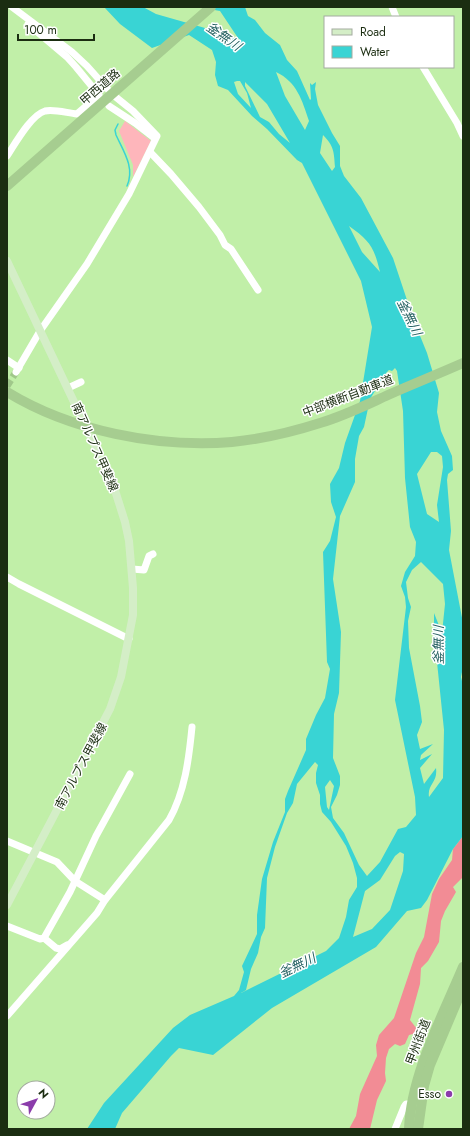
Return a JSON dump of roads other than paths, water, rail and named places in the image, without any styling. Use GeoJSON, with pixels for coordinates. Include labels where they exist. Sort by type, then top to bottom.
{"type":"FeatureCollection","features":[{"type":"Feature","properties":{"kind":"highway","name":"甲西道路"},"geometry":{"type":"LineString","coordinates":[[7,186],[211,7]]}},
{"type":"Feature","properties":{"kind":"highway","name":"中部横断自動車道"},"geometry":{"type":"LineString","coordinates":[[7,392],[39,408],[66,419],[124,435],[158,440],[205,443],[232,442],[262,438],[322,422],[463,363]]}},
{"type":"Feature","properties":{"kind":"highway","name":"甲州街道"},"geometry":{"type":"LineString","coordinates":[[408,1129],[412,1104],[423,1062],[463,967]]}},
{"type":"Feature","properties":{"kind":"highway","name":"甲州街道"},"geometry":{"type":"LineString","coordinates":[[418,1129],[424,1086],[430,1065],[463,987]]}},
{"type":"Feature","properties":{"kind":"main road","name":"南アルプス甲斐線"},"geometry":{"type":"LineString","coordinates":[[7,261],[113,484],[125,522],[129,541],[132,569],[133,615],[121,676],[110,709],[7,905]]}},
{"type":"Feature","properties":{"kind":"street"},"geometry":{"type":"LineString","coordinates":[[7,360],[17,370],[40,331],[87,264],[136,182],[157,136],[115,91],[72,52],[14,9]]}},
{"type":"Feature","properties":{"kind":"street"},"geometry":{"type":"LineString","coordinates":[[8,153],[28,126],[42,112],[47,111],[77,114],[99,95],[76,66],[33,29],[14,9]]}},
{"type":"Feature","properties":{"kind":"street"},"geometry":{"type":"LineString","coordinates":[[424,68],[457,123],[463,136]]}},
{"type":"Feature","properties":{"kind":"street"},"geometry":{"type":"LineString","coordinates":[[109,106],[156,139]]}},
{"type":"Feature","properties":{"kind":"street"},"geometry":{"type":"LineString","coordinates":[[150,152],[199,207],[220,235],[225,245],[231,249],[258,290]]}},
{"type":"Feature","properties":{"kind":"street"},"geometry":{"type":"LineString","coordinates":[[68,388],[81,382]]}},
{"type":"Feature","properties":{"kind":"street"},"geometry":{"type":"LineString","coordinates":[[132,569],[144,570],[149,556],[153,554]]}},
{"type":"Feature","properties":{"kind":"street"},"geometry":{"type":"LineString","coordinates":[[7,577],[129,639]]}},
{"type":"Feature","properties":{"kind":"street"},"geometry":{"type":"LineString","coordinates":[[7,1016],[97,913],[105,900],[173,814],[184,780],[192,727]]}},
{"type":"Feature","properties":{"kind":"street"},"geometry":{"type":"LineString","coordinates":[[44,938],[70,892],[96,836],[130,774]]}},
{"type":"Feature","properties":{"kind":"street"},"geometry":{"type":"LineString","coordinates":[[7,841],[57,862],[75,881],[105,900]]}},
{"type":"Feature","properties":{"kind":"street"},"geometry":{"type":"LineString","coordinates":[[7,926],[40,939],[44,938],[56,948],[60,949],[65,947],[78,932],[80,932]]}},
{"type":"Feature","properties":{"kind":"street"},"geometry":{"type":"LineString","coordinates":[[395,1129],[406,1104],[412,1104]]}},
{"type":"Feature","properties":{"kind":"water","name":"釜無川"},"geometry":{"type":"Polygon","coordinates":[[[104,7],[143,7],[156,14],[205,28],[222,37],[213,23],[231,37],[240,41],[220,11],[198,7],[245,7],[248,16],[255,20],[265,33],[280,45],[287,60],[297,71],[310,100],[310,83],[312,85],[316,82],[315,89],[318,105],[340,146],[340,166],[344,176],[361,198],[393,258],[414,321],[427,353],[439,393],[437,412],[441,431],[452,456],[453,470],[448,474],[447,480],[451,531],[449,550],[463,623],[463,667],[461,677],[463,685],[463,836],[453,849],[427,900],[421,908],[407,911],[376,947],[272,1008],[213,1055],[179,1048],[122,1113],[115,1129],[87,1129],[104,1103],[173,1028],[190,1015],[234,996],[239,990],[244,972],[242,966],[257,934],[257,915],[262,879],[273,842],[285,812],[285,799],[306,750],[306,739],[325,698],[330,669],[327,662],[323,552],[330,541],[336,517],[331,502],[330,484],[339,468],[345,443],[360,401],[372,327],[361,281],[302,163],[297,160],[252,116],[228,90],[218,86],[215,75],[216,62],[212,50],[189,35],[152,48],[120,24],[104,7]],[[276,72],[285,96],[305,130],[309,121],[298,92],[289,81],[276,72]],[[240,81],[234,82],[238,94],[251,108],[247,93],[240,81]],[[245,82],[245,86],[260,117],[269,122],[279,134],[290,143],[267,104],[245,82]],[[323,135],[320,153],[332,171],[335,167],[333,150],[323,135]],[[349,226],[362,252],[380,272],[376,256],[370,245],[362,236],[349,226]],[[395,368],[392,371],[389,370],[370,399],[364,427],[359,436],[355,459],[355,482],[340,516],[333,579],[341,632],[339,693],[334,714],[333,758],[340,776],[340,785],[331,807],[333,818],[344,833],[359,865],[367,876],[380,862],[398,829],[406,827],[416,815],[415,797],[395,700],[406,607],[405,597],[401,586],[405,572],[415,556],[416,542],[410,527],[405,478],[403,411],[397,371],[395,368]],[[431,452],[417,474],[427,514],[439,522],[437,505],[443,467],[442,456],[437,452],[431,452]],[[421,562],[412,570],[406,582],[411,607],[408,621],[409,648],[422,722],[417,735],[420,749],[433,744],[421,755],[420,760],[432,754],[420,768],[424,784],[436,768],[429,797],[443,778],[444,730],[434,633],[434,613],[442,633],[445,604],[443,584],[421,562]],[[315,762],[297,784],[293,803],[287,813],[275,847],[267,878],[265,928],[261,937],[258,953],[251,969],[246,990],[241,993],[326,951],[339,938],[346,917],[349,900],[357,887],[357,878],[353,863],[346,846],[331,822],[322,812],[320,795],[316,783],[318,765],[315,762]],[[330,780],[325,787],[327,807],[329,810],[334,786],[330,780]],[[400,852],[395,856],[380,880],[365,891],[353,937],[372,929],[390,910],[403,871],[404,854],[400,852]]]}},
{"type":"Feature","properties":{"kind":"waterway"},"geometry":{"type":"LineString","coordinates":[[118,124],[115,130],[116,135],[128,160],[129,166],[130,173],[127,186]]}},
{"type":"Feature","properties":{"kind":"tunnel"},"geometry":{"type":"LineString","coordinates":[[7,386],[16,372]]}},
{"type":"Feature","properties":{"kind":"place","name":"Esso"},"geometry":{"type":"Point","coordinates":[449,1094]}}]}
